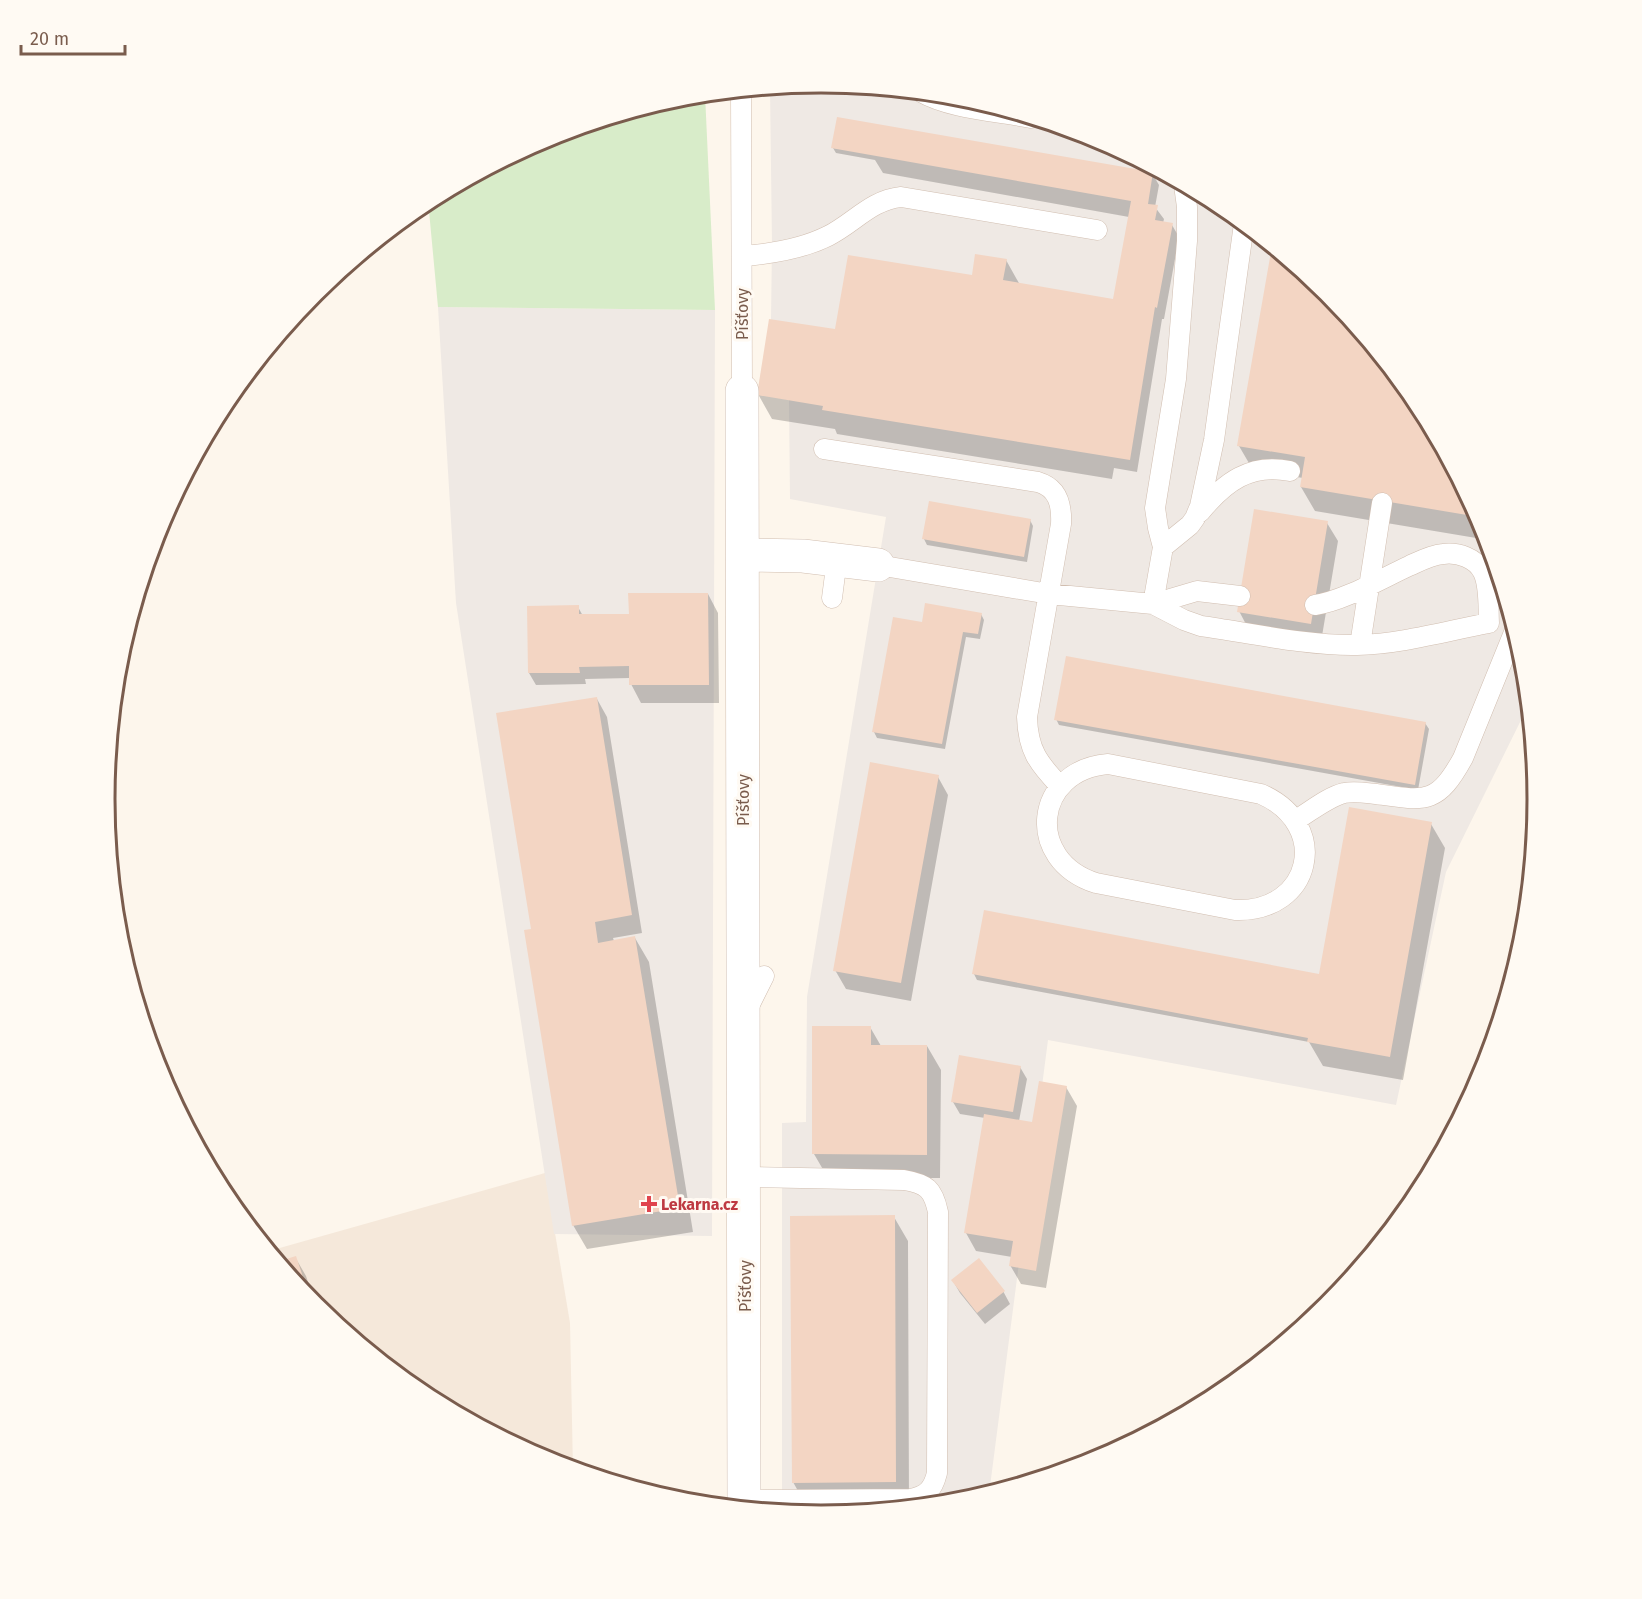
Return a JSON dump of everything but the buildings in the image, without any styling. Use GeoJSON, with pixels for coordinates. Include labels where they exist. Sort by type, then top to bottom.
{"type":"FeatureCollection","features":[{"type":"Feature","properties":{"kind":"street","name":"Píšťovy"},"geometry":{"type":"LineString","coordinates":[[742,392],[744,1501]]}},
{"type":"Feature","properties":{"kind":"street"},"geometry":{"type":"LineString","coordinates":[[742,555],[803,556],[878,565]]}},
{"type":"Feature","properties":{"kind":"lane","name":"Píšťovy"},"geometry":{"type":"LineString","coordinates":[[741,98],[742,392]]}},
{"type":"Feature","properties":{"kind":"lane"},"geometry":{"type":"LineString","coordinates":[[1153,604],[1163,547],[1155,508],[1176,378],[1187,241],[1185,194]]}},
{"type":"Feature","properties":{"kind":"lane"},"geometry":{"type":"LineString","coordinates":[[742,256],[769,253],[814,242],[830,235],[880,202],[901,197],[1097,230]]}},
{"type":"Feature","properties":{"kind":"lane"},"geometry":{"type":"LineString","coordinates":[[1195,518],[1215,440],[1243,233]]}},
{"type":"Feature","properties":{"kind":"lane"},"geometry":{"type":"LineString","coordinates":[[824,449],[1046,485],[1058,496],[1061,514],[1028,717],[1028,730],[1034,755],[1060,786]]}},
{"type":"Feature","properties":{"kind":"lane"},"geometry":{"type":"LineString","coordinates":[[1163,547],[1181,534],[1217,493],[1231,482],[1245,474],[1262,469],[1279,468],[1290,471]]}},
{"type":"Feature","properties":{"kind":"lane"},"geometry":{"type":"LineString","coordinates":[[1360,645],[1382,503]]}},
{"type":"Feature","properties":{"kind":"lane"},"geometry":{"type":"LineString","coordinates":[[1315,605],[1333,600],[1430,557],[1443,554],[1467,557],[1489,568]]}},
{"type":"Feature","properties":{"kind":"lane"},"geometry":{"type":"LineString","coordinates":[[832,598],[837,559]]}},
{"type":"Feature","properties":{"kind":"lane"},"geometry":{"type":"LineString","coordinates":[[878,565],[1049,594],[1153,604],[1201,626],[1311,642],[1360,645],[1504,619]]}},
{"type":"Feature","properties":{"kind":"lane"},"geometry":{"type":"LineString","coordinates":[[1489,622],[1490,572]]}},
{"type":"Feature","properties":{"kind":"lane"},"geometry":{"type":"LineString","coordinates":[[1153,604],[1197,591],[1240,596]]}},
{"type":"Feature","properties":{"kind":"lane"},"geometry":{"type":"LineString","coordinates":[[1296,820],[1343,793],[1358,792],[1421,800],[1440,792],[1463,758],[1509,644]]}},
{"type":"Feature","properties":{"kind":"lane"},"geometry":{"type":"LineString","coordinates":[[1108,764],[1261,794],[1287,808],[1296,820],[1305,849],[1303,864],[1298,878],[1278,901],[1265,908],[1250,911],[1096,883],[1070,872],[1053,850],[1047,824],[1053,798],[1060,786],[1082,770],[1095,765],[1108,764]]}},
{"type":"Feature","properties":{"kind":"lane"},"geometry":{"type":"LineString","coordinates":[[744,1018],[764,976]]}},
{"type":"Feature","properties":{"kind":"lane"},"geometry":{"type":"LineString","coordinates":[[745,1177],[918,1182],[928,1188],[935,1198],[938,1212],[937,1473],[935,1484],[921,1497],[910,1499],[774,1504]]}},
{"type":"Feature","properties":{"kind":"shaded area"},"geometry":{"type":"Polygon","coordinates":[[[821,93],[913,99],[1004,117],[1048,130],[1133,166],[1214,212],[1287,268],[1321,300],[1382,369],[1433,446],[1474,529],[1490,572],[1514,662],[1521,707],[1522,718],[1446,872],[1396,1105],[1048,1040],[990,1485],[913,1500],[821,1506],[782,1504],[782,1123],[806,1122],[807,997],[886,517],[790,499],[789,400],[757,394],[771,319],[770,95],[775,95],[821,93]]]}},
{"type":"Feature","properties":{"kind":"shaded area"},"geometry":{"type":"Polygon","coordinates":[[[438,307],[715,310],[712,1236],[554,1234],[456,603],[438,307]]]}},
{"type":"Feature","properties":{"kind":"shaded area"},"geometry":{"type":"Polygon","coordinates":[[[545,1173],[570,1323],[573,1461],[509,1433],[428,1387],[355,1331],[321,1299],[276,1249],[545,1173]]]}},
{"type":"Feature","properties":{"kind":"green space"},"geometry":{"type":"Polygon","coordinates":[[[705,103],[715,310],[438,307],[429,211],[509,166],[594,130],[638,117],[705,103]]]}},
{"type":"Feature","properties":{"kind":"place","name":"Lekarna.cz"},"geometry":{"type":"Point","coordinates":[649,1204]}}]}
